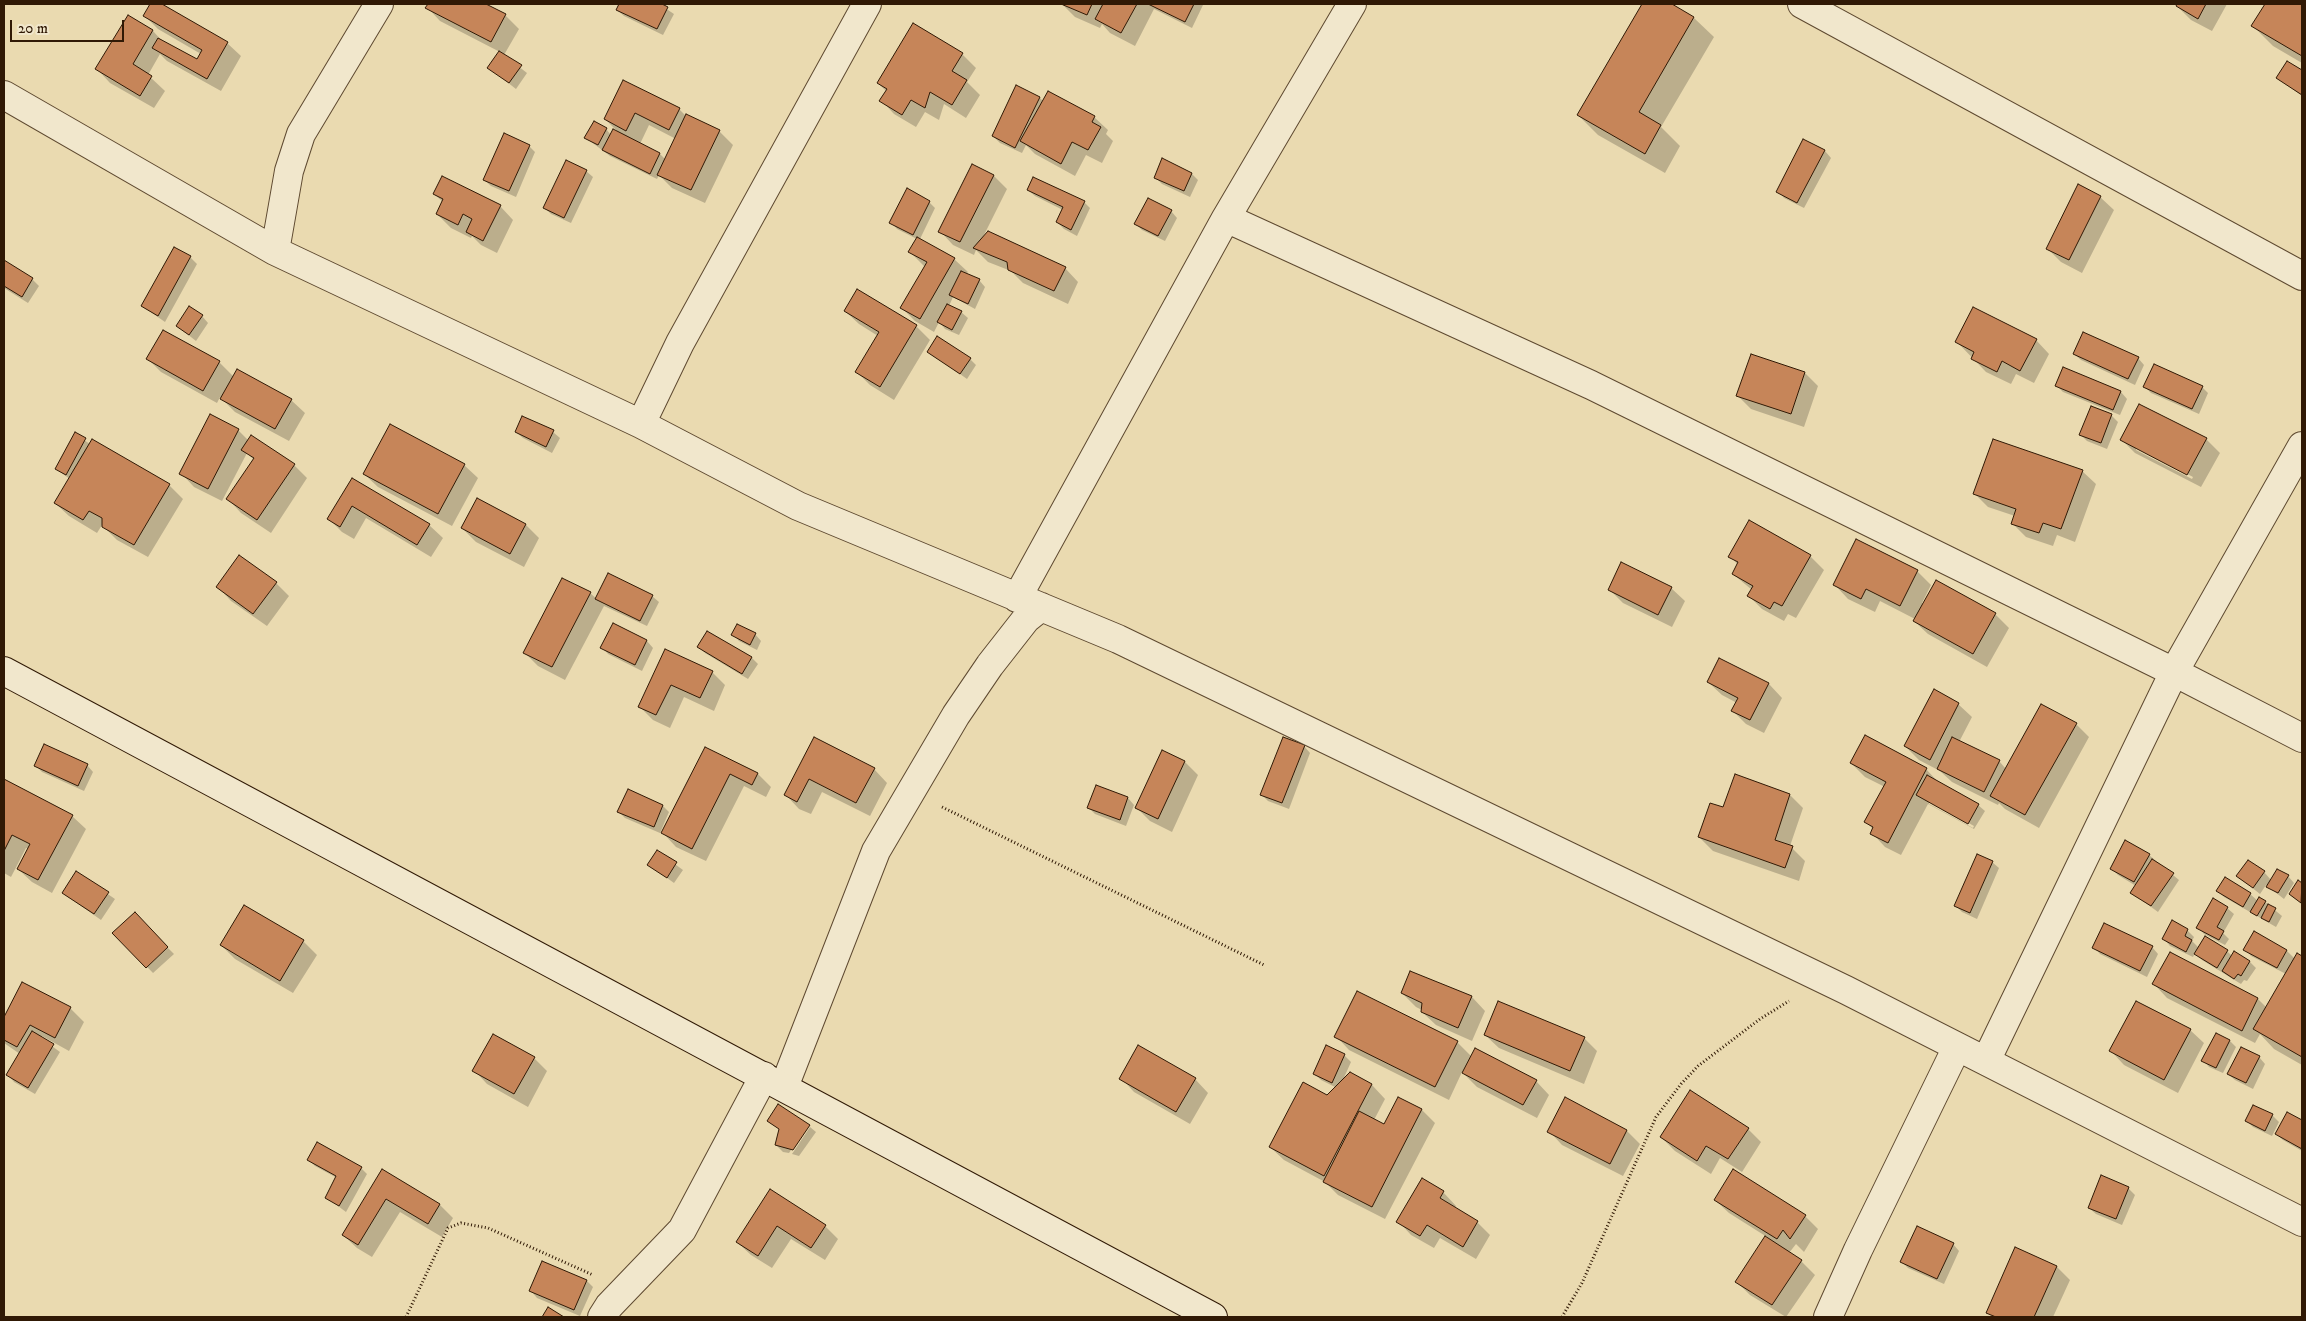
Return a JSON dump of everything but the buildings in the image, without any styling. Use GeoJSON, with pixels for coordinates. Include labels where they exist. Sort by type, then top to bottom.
{"type":"FeatureCollection","features":[{"type":"Feature","properties":{"kind":"street"},"geometry":{"type":"LineString","coordinates":[[275,251],[289,171],[301,134],[379,4]]}},
{"type":"Feature","properties":{"kind":"street"},"geometry":{"type":"LineString","coordinates":[[641,424],[680,343],[866,4]]}},
{"type":"Feature","properties":{"kind":"street"},"geometry":{"type":"LineString","coordinates":[[602,1317],[609,1306],[682,1230],[774,1082],[876,851],[910,791],[990,664],[1026,619],[1029,603],[1226,218],[1352,4]]}},
{"type":"Feature","properties":{"kind":"street"},"geometry":{"type":"LineString","coordinates":[[1802,4],[2302,276]]}},
{"type":"Feature","properties":{"kind":"street"},"geometry":{"type":"LineString","coordinates":[[4,94],[275,251],[641,424],[798,506],[1118,639],[1824,980],[2302,1222]]}},
{"type":"Feature","properties":{"kind":"street"},"geometry":{"type":"LineString","coordinates":[[1226,218],[1591,385],[2174,672],[2302,738]]}},
{"type":"Feature","properties":{"kind":"street"},"geometry":{"type":"LineString","coordinates":[[1986,1061],[2174,672],[2302,446]]}},
{"type":"Feature","properties":{"kind":"street"},"geometry":{"type":"LineString","coordinates":[[4,672],[1213,1317]]}},
{"type":"Feature","properties":{"kind":"street"},"geometry":{"type":"LineString","coordinates":[[1828,1317],[1858,1250],[1957,1047]]}},
{"type":"Feature","properties":{"kind":"path"},"geometry":{"type":"LineString","coordinates":[[910,791],[1264,965]]}},
{"type":"Feature","properties":{"kind":"path"},"geometry":{"type":"LineString","coordinates":[[1562,1317],[1582,1283],[1656,1117],[1681,1084],[1698,1066],[1760,1019],[1824,980]]}},
{"type":"Feature","properties":{"kind":"path"},"geometry":{"type":"LineString","coordinates":[[406,1317],[448,1228],[461,1223],[488,1228],[626,1289]]}}]}
